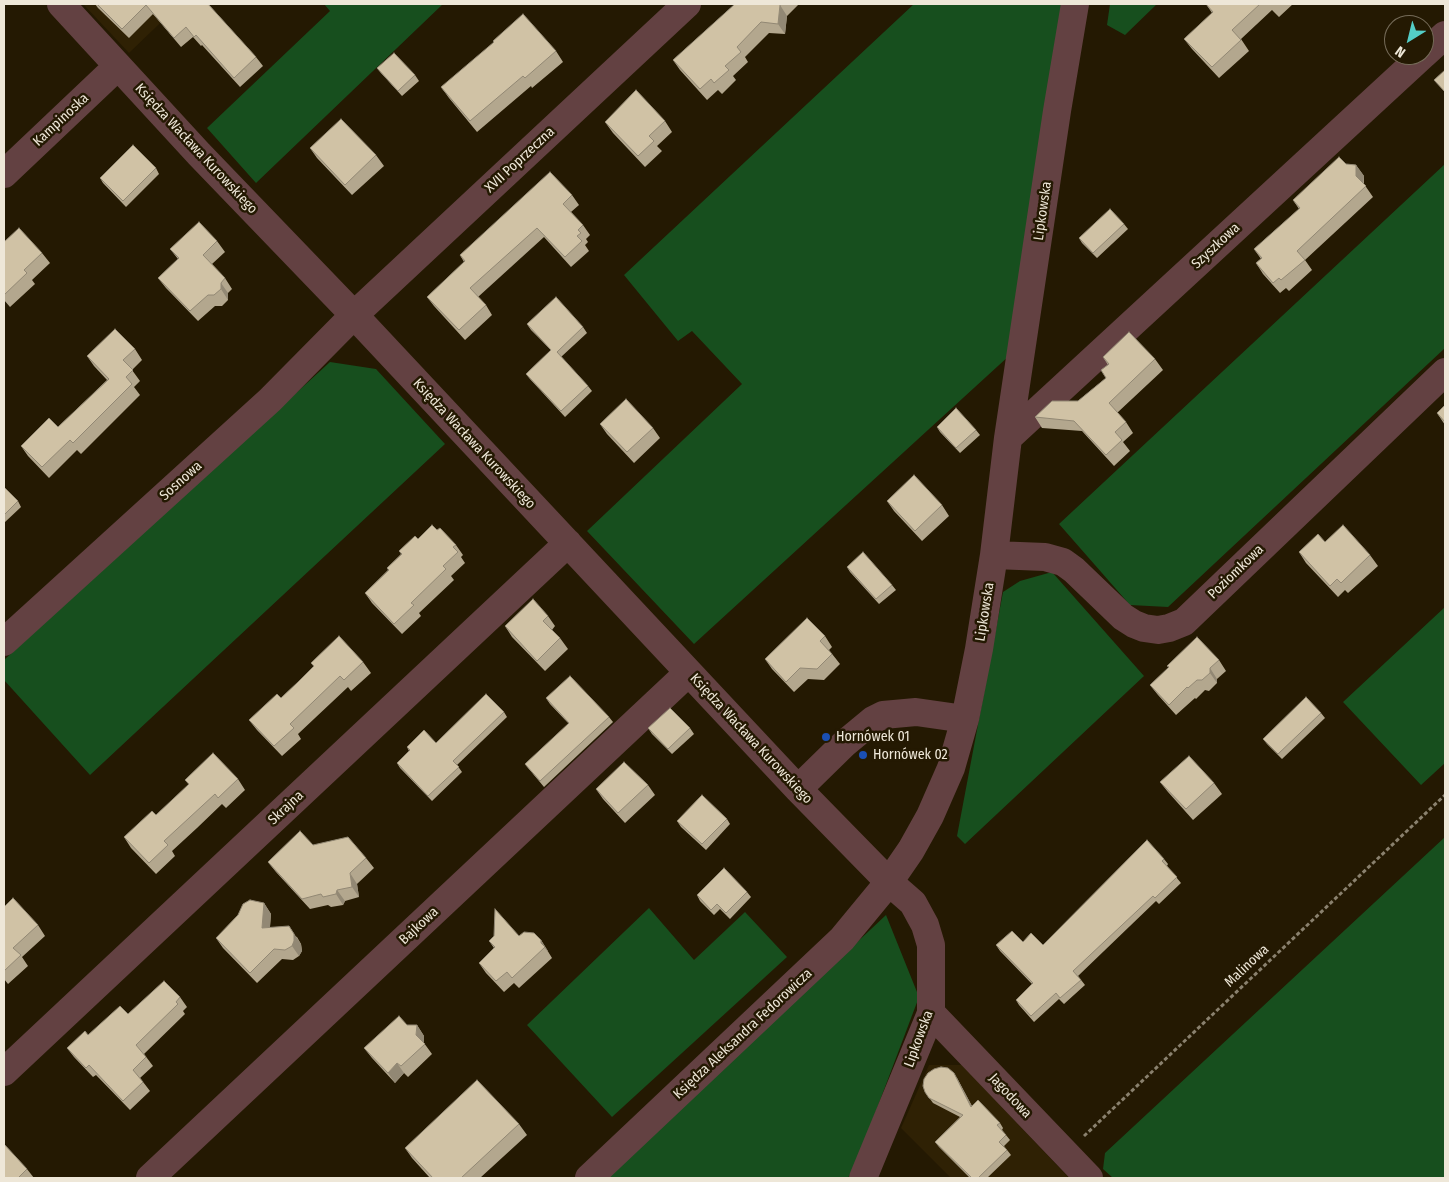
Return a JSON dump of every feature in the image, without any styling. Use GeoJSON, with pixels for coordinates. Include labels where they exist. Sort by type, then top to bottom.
{"type":"FeatureCollection","features":[{"type":"Feature","properties":{"kind":"street","name":"Księdza Wacława Kurowskiego"},"geometry":{"type":"LineString","coordinates":[[61,4],[199,154],[568,543],[688,673],[889,882]]}},
{"type":"Feature","properties":{"kind":"street","name":"XVII Poprzeczna"},"geometry":{"type":"LineString","coordinates":[[354,316],[686,4]]}},
{"type":"Feature","properties":{"kind":"street","name":"Lipkowska"},"geometry":{"type":"LineString","coordinates":[[864,1178],[931,1013],[931,945],[925,925],[913,903],[889,882],[911,850],[930,816],[951,768],[965,719],[979,650],[994,555],[1008,438],[1057,111],[1076,4]]}},
{"type":"Feature","properties":{"kind":"street","name":"Szyszkowa"},"geometry":{"type":"LineString","coordinates":[[1434,45],[1445,34]]}},
{"type":"Feature","properties":{"kind":"street","name":"Szyszkowa"},"geometry":{"type":"LineString","coordinates":[[1008,438],[1413,65]]}},
{"type":"Feature","properties":{"kind":"street","name":"Kampinoska"},"geometry":{"type":"LineString","coordinates":[[4,174],[118,66]]}},
{"type":"Feature","properties":{"kind":"street","name":"Sosnowa"},"geometry":{"type":"LineString","coordinates":[[4,642],[270,400],[354,316]]}},
{"type":"Feature","properties":{"kind":"street","name":"Poziomkowa"},"geometry":{"type":"LineString","coordinates":[[994,555],[1045,557],[1063,562],[1134,624],[1151,629],[1169,628],[1184,622],[1445,372]]}},
{"type":"Feature","properties":{"kind":"street","name":"Skrajna"},"geometry":{"type":"LineString","coordinates":[[4,1072],[568,543]]}},
{"type":"Feature","properties":{"kind":"street","name":"Bajkowa"},"geometry":{"type":"LineString","coordinates":[[150,1178],[688,673]]}},
{"type":"Feature","properties":{"kind":"street"},"geometry":{"type":"LineString","coordinates":[[798,789],[844,744],[873,720],[883,715],[916,712],[965,719]]}},
{"type":"Feature","properties":{"kind":"street","name":"Księdza Aleksandra Fedorowicza"},"geometry":{"type":"LineString","coordinates":[[589,1178],[842,939],[889,882]]}},
{"type":"Feature","properties":{"kind":"street","name":"Jagodowa"},"geometry":{"type":"LineString","coordinates":[[931,1013],[1089,1178]]}},
{"type":"Feature","properties":{"kind":"path","name":"Malinowa"},"geometry":{"type":"LineString","coordinates":[[1065,1154],[1445,795]]}},
{"type":"Feature","properties":{"kind":"shaded area"},"geometry":{"type":"Polygon","coordinates":[[[83,4],[180,4],[129,53],[83,4]]]}},
{"type":"Feature","properties":{"kind":"shaded area"},"geometry":{"type":"Polygon","coordinates":[[[929,1065],[962,1065],[1069,1178],[951,1178],[901,1128],[929,1065]]]}},
{"type":"Feature","properties":{"kind":"green space"},"geometry":{"type":"Polygon","coordinates":[[[324,4],[443,4],[256,183],[207,128],[330,11],[324,4]]]}},
{"type":"Feature","properties":{"kind":"green space"},"geometry":{"type":"Polygon","coordinates":[[[914,4],[1065,4],[1010,355],[694,644],[587,531],[742,384],[692,331],[678,341],[624,275],[914,4]]]}},
{"type":"Feature","properties":{"kind":"green space"},"geometry":{"type":"Polygon","coordinates":[[[1110,4],[1157,4],[1125,35],[1107,25],[1110,4]]]}},
{"type":"Feature","properties":{"kind":"green space"},"geometry":{"type":"Polygon","coordinates":[[[1445,164],[1445,348],[1168,607],[1130,605],[1059,524],[1445,164]]]}},
{"type":"Feature","properties":{"kind":"green space"},"geometry":{"type":"Polygon","coordinates":[[[330,362],[376,369],[445,444],[90,775],[4,680],[4,660],[330,362]]]}},
{"type":"Feature","properties":{"kind":"green space"},"geometry":{"type":"Polygon","coordinates":[[[1052,572],[1144,676],[965,844],[957,836],[1003,592],[1020,581],[1052,572]]]}},
{"type":"Feature","properties":{"kind":"green space"},"geometry":{"type":"Polygon","coordinates":[[[1445,607],[1445,763],[1421,785],[1343,702],[1445,607]]]}},
{"type":"Feature","properties":{"kind":"green space"},"geometry":{"type":"Polygon","coordinates":[[[1445,837],[1445,1178],[1113,1178],[1103,1169],[1105,1153],[1445,837]]]}},
{"type":"Feature","properties":{"kind":"green space"},"geometry":{"type":"Polygon","coordinates":[[[649,908],[694,960],[745,912],[787,957],[612,1117],[527,1025],[649,908]]]}},
{"type":"Feature","properties":{"kind":"green space"},"geometry":{"type":"Polygon","coordinates":[[[886,915],[919,997],[859,1156],[848,1178],[606,1178],[886,915]]]}},
{"type":"Feature","properties":{"kind":"building"},"geometry":{"type":"Polygon","coordinates":[[[97,4],[208,4],[256,57],[234,78],[196,35],[194,37],[186,27],[174,38],[146,5],[122,29],[97,4]]]}},
{"type":"Feature","properties":{"kind":"building"},"geometry":{"type":"Polygon","coordinates":[[[735,4],[781,4],[778,24],[761,22],[737,47],[741,52],[725,66],[729,70],[714,83],[711,79],[700,89],[673,60],[735,4]]]}},
{"type":"Feature","properties":{"kind":"building"},"geometry":{"type":"Polygon","coordinates":[[[1206,4],[1260,4],[1232,30],[1241,40],[1212,67],[1184,39],[1213,12],[1206,4]]]}},
{"type":"Feature","properties":{"kind":"building"},"geometry":{"type":"Polygon","coordinates":[[[523,14],[556,51],[470,121],[441,87],[494,42],[523,14]]]}},
{"type":"Feature","properties":{"kind":"building"},"geometry":{"type":"Polygon","coordinates":[[[394,53],[415,75],[398,91],[377,68],[394,53]]]}},
{"type":"Feature","properties":{"kind":"building"},"geometry":{"type":"Polygon","coordinates":[[[1445,70],[1445,92],[1434,80],[1445,70]]]}},
{"type":"Feature","properties":{"kind":"building"},"geometry":{"type":"Polygon","coordinates":[[[636,90],[665,121],[649,136],[654,141],[638,156],[605,122],[636,90]]]}},
{"type":"Feature","properties":{"kind":"building"},"geometry":{"type":"Polygon","coordinates":[[[341,119],[376,155],[345,185],[310,148],[341,119]]]}},
{"type":"Feature","properties":{"kind":"building"},"geometry":{"type":"Polygon","coordinates":[[[133,145],[156,168],[123,201],[100,178],[133,145]]]}},
{"type":"Feature","properties":{"kind":"building"},"geometry":{"type":"Polygon","coordinates":[[[1339,157],[1346,164],[1356,165],[1356,176],[1366,186],[1297,251],[1305,260],[1281,280],[1279,278],[1273,283],[1256,263],[1262,258],[1254,249],[1300,208],[1293,200],[1339,157]]]}},
{"type":"Feature","properties":{"kind":"building"},"geometry":{"type":"Polygon","coordinates":[[[550,172],[572,195],[563,204],[583,225],[578,230],[581,233],[577,236],[582,241],[565,257],[537,228],[470,288],[486,305],[459,330],[427,297],[465,261],[460,255],[550,172]]]}},
{"type":"Feature","properties":{"kind":"building"},"geometry":{"type":"Polygon","coordinates":[[[1110,209],[1124,224],[1093,253],[1079,238],[1110,209]]]}},
{"type":"Feature","properties":{"kind":"building"},"geometry":{"type":"Polygon","coordinates":[[[199,222],[217,241],[203,255],[225,278],[221,283],[221,289],[214,295],[208,295],[190,311],[158,278],[179,258],[170,249],[199,222]]]}},
{"type":"Feature","properties":{"kind":"building"},"geometry":{"type":"Polygon","coordinates":[[[19,228],[42,253],[24,270],[27,273],[4,295],[4,242],[19,228]]]}},
{"type":"Feature","properties":{"kind":"building"},"geometry":{"type":"Polygon","coordinates":[[[556,297],[583,327],[557,352],[588,386],[561,411],[526,374],[551,350],[527,324],[556,297]]]}},
{"type":"Feature","properties":{"kind":"building"},"geometry":{"type":"Polygon","coordinates":[[[115,329],[135,349],[123,360],[133,370],[126,377],[132,384],[73,443],[70,440],[42,467],[21,446],[49,418],[58,427],[109,379],[87,356],[115,329]]]}},
{"type":"Feature","properties":{"kind":"building"},"geometry":{"type":"Polygon","coordinates":[[[1129,332],[1155,359],[1109,403],[1126,422],[1115,432],[1122,440],[1106,455],[1074,421],[1035,417],[1052,401],[1078,401],[1106,378],[1101,370],[1109,364],[1103,357],[1129,332]]]}},
{"type":"Feature","properties":{"kind":"building"},"geometry":{"type":"Polygon","coordinates":[[[626,399],[653,428],[627,452],[600,424],[626,399]]]}},
{"type":"Feature","properties":{"kind":"building"},"geometry":{"type":"Polygon","coordinates":[[[1445,405],[1445,422],[1437,413],[1445,405]]]}},
{"type":"Feature","properties":{"kind":"building"},"geometry":{"type":"Polygon","coordinates":[[[956,408],[976,430],[956,448],[937,427],[956,408]]]}},
{"type":"Feature","properties":{"kind":"building"},"geometry":{"type":"Polygon","coordinates":[[[914,475],[942,505],[915,531],[887,501],[914,475]]]}},
{"type":"Feature","properties":{"kind":"building"},"geometry":{"type":"Polygon","coordinates":[[[4,487],[18,501],[4,515],[4,487]]]}},
{"type":"Feature","properties":{"kind":"building"},"geometry":{"type":"Polygon","coordinates":[[[432,525],[437,530],[440,528],[456,545],[453,547],[458,552],[443,566],[446,569],[411,603],[414,605],[394,624],[365,593],[389,570],[387,568],[402,554],[399,551],[415,536],[418,539],[432,525]]]}},
{"type":"Feature","properties":{"kind":"building"},"geometry":{"type":"Polygon","coordinates":[[[1343,525],[1370,555],[1341,583],[1337,579],[1330,586],[1299,552],[1318,534],[1325,542],[1343,525]]]}},
{"type":"Feature","properties":{"kind":"building"},"geometry":{"type":"Polygon","coordinates":[[[863,552],[892,585],[876,599],[847,567],[863,552]]]}},
{"type":"Feature","properties":{"kind":"building"},"geometry":{"type":"Polygon","coordinates":[[[533,599],[548,616],[543,621],[560,638],[537,661],[505,626],[533,599]]]}},
{"type":"Feature","properties":{"kind":"building"},"geometry":{"type":"Polygon","coordinates":[[[807,618],[825,636],[820,641],[832,654],[817,669],[800,668],[786,682],[765,659],[807,618]]]}},
{"type":"Feature","properties":{"kind":"building"},"geometry":{"type":"Polygon","coordinates":[[[339,636],[363,662],[344,680],[340,676],[290,724],[294,728],[274,746],[249,720],[277,694],[281,698],[314,666],[311,663],[339,636]]]}},
{"type":"Feature","properties":{"kind":"building"},"geometry":{"type":"Polygon","coordinates":[[[1197,637],[1219,660],[1210,668],[1210,673],[1202,680],[1197,680],[1187,687],[1169,705],[1150,685],[1197,637]]]}},
{"type":"Feature","properties":{"kind":"building"},"geometry":{"type":"Polygon","coordinates":[[[570,676],[609,717],[540,781],[525,764],[569,723],[546,698],[570,676]]]}},
{"type":"Feature","properties":{"kind":"building"},"geometry":{"type":"Polygon","coordinates":[[[486,694],[504,712],[453,761],[459,767],[428,796],[397,763],[410,750],[407,747],[424,730],[436,743],[486,694]]]}},
{"type":"Feature","properties":{"kind":"building"},"geometry":{"type":"Polygon","coordinates":[[[1306,697],[1321,713],[1278,754],[1263,739],[1306,697]]]}},
{"type":"Feature","properties":{"kind":"building"},"geometry":{"type":"Polygon","coordinates":[[[670,708],[690,728],[668,749],[648,728],[670,708]]]}},
{"type":"Feature","properties":{"kind":"building"},"geometry":{"type":"Polygon","coordinates":[[[213,753],[238,779],[218,798],[215,794],[164,841],[168,845],[149,863],[124,837],[152,811],[156,815],[189,784],[185,780],[213,753]]]}},
{"type":"Feature","properties":{"kind":"building"},"geometry":{"type":"Polygon","coordinates":[[[1189,756],[1214,783],[1186,809],[1160,782],[1189,756]]]}},
{"type":"Feature","properties":{"kind":"building"},"geometry":{"type":"Polygon","coordinates":[[[624,762],[648,785],[618,813],[596,789],[624,762]]]}},
{"type":"Feature","properties":{"kind":"building"},"geometry":{"type":"Polygon","coordinates":[[[702,795],[727,819],[702,844],[677,821],[702,795]]]}},
{"type":"Feature","properties":{"kind":"building"},"geometry":{"type":"Polygon","coordinates":[[[300,831],[313,845],[348,837],[366,858],[350,873],[352,887],[337,890],[336,894],[323,897],[321,894],[302,899],[268,862],[300,831]]]}},
{"type":"Feature","properties":{"kind":"building"},"geometry":{"type":"Polygon","coordinates":[[[1147,840],[1164,859],[1162,861],[1177,877],[1155,898],[1153,896],[1073,971],[1081,980],[1060,998],[1056,993],[1031,1016],[1016,1000],[1033,983],[996,945],[1012,931],[1023,942],[1031,933],[1043,945],[1147,840]]]}},
{"type":"Feature","properties":{"kind":"building"},"geometry":{"type":"Polygon","coordinates":[[[724,868],[747,892],[726,913],[717,904],[711,910],[697,895],[724,868]]]}},
{"type":"Feature","properties":{"kind":"building"},"geometry":{"type":"Polygon","coordinates":[[[13,898],[38,925],[13,948],[21,955],[4,971],[4,907],[13,898]]]}},
{"type":"Feature","properties":{"kind":"building"},"geometry":{"type":"Polygon","coordinates":[[[250,900],[264,903],[262,928],[289,926],[294,934],[294,941],[292,946],[285,950],[274,949],[250,973],[216,938],[238,915],[243,904],[250,900]]]}},
{"type":"Feature","properties":{"kind":"building"},"geometry":{"type":"Polygon","coordinates":[[[495,909],[519,936],[524,932],[534,933],[545,947],[512,978],[507,972],[496,981],[479,963],[495,947],[489,941],[494,936],[495,909]]]}},
{"type":"Feature","properties":{"kind":"building"},"geometry":{"type":"Polygon","coordinates":[[[164,981],[180,997],[176,1002],[178,1004],[136,1045],[146,1057],[133,1070],[143,1082],[123,1101],[89,1065],[86,1068],[67,1048],[85,1031],[88,1035],[120,1006],[128,1014],[164,981]]]}},
{"type":"Feature","properties":{"kind":"building"},"geometry":{"type":"Polygon","coordinates":[[[399,1016],[407,1025],[417,1025],[416,1035],[425,1044],[401,1066],[397,1063],[388,1073],[364,1048],[399,1016]]]}},
{"type":"Feature","properties":{"kind":"building"},"geometry":{"type":"Polygon","coordinates":[[[941,1067],[948,1068],[954,1073],[971,1107],[978,1100],[1000,1123],[997,1125],[1006,1135],[999,1142],[1007,1150],[978,1178],[972,1178],[935,1142],[963,1115],[929,1098],[925,1092],[923,1086],[924,1079],[928,1073],[941,1067]]]}},
{"type":"Feature","properties":{"kind":"building"},"geometry":{"type":"Polygon","coordinates":[[[477,1080],[519,1124],[461,1178],[433,1178],[405,1148],[477,1080]]]}},
{"type":"Feature","properties":{"kind":"building"},"geometry":{"type":"Polygon","coordinates":[[[4,1144],[27,1169],[19,1177],[21,1178],[4,1178],[4,1144]]]}},
{"type":"Feature","properties":{"kind":"place","name":"Hornówek 01"},"geometry":{"type":"Point","coordinates":[826,737]}},
{"type":"Feature","properties":{"kind":"place","name":"Hornówek 02"},"geometry":{"type":"Point","coordinates":[863,755]}}]}
